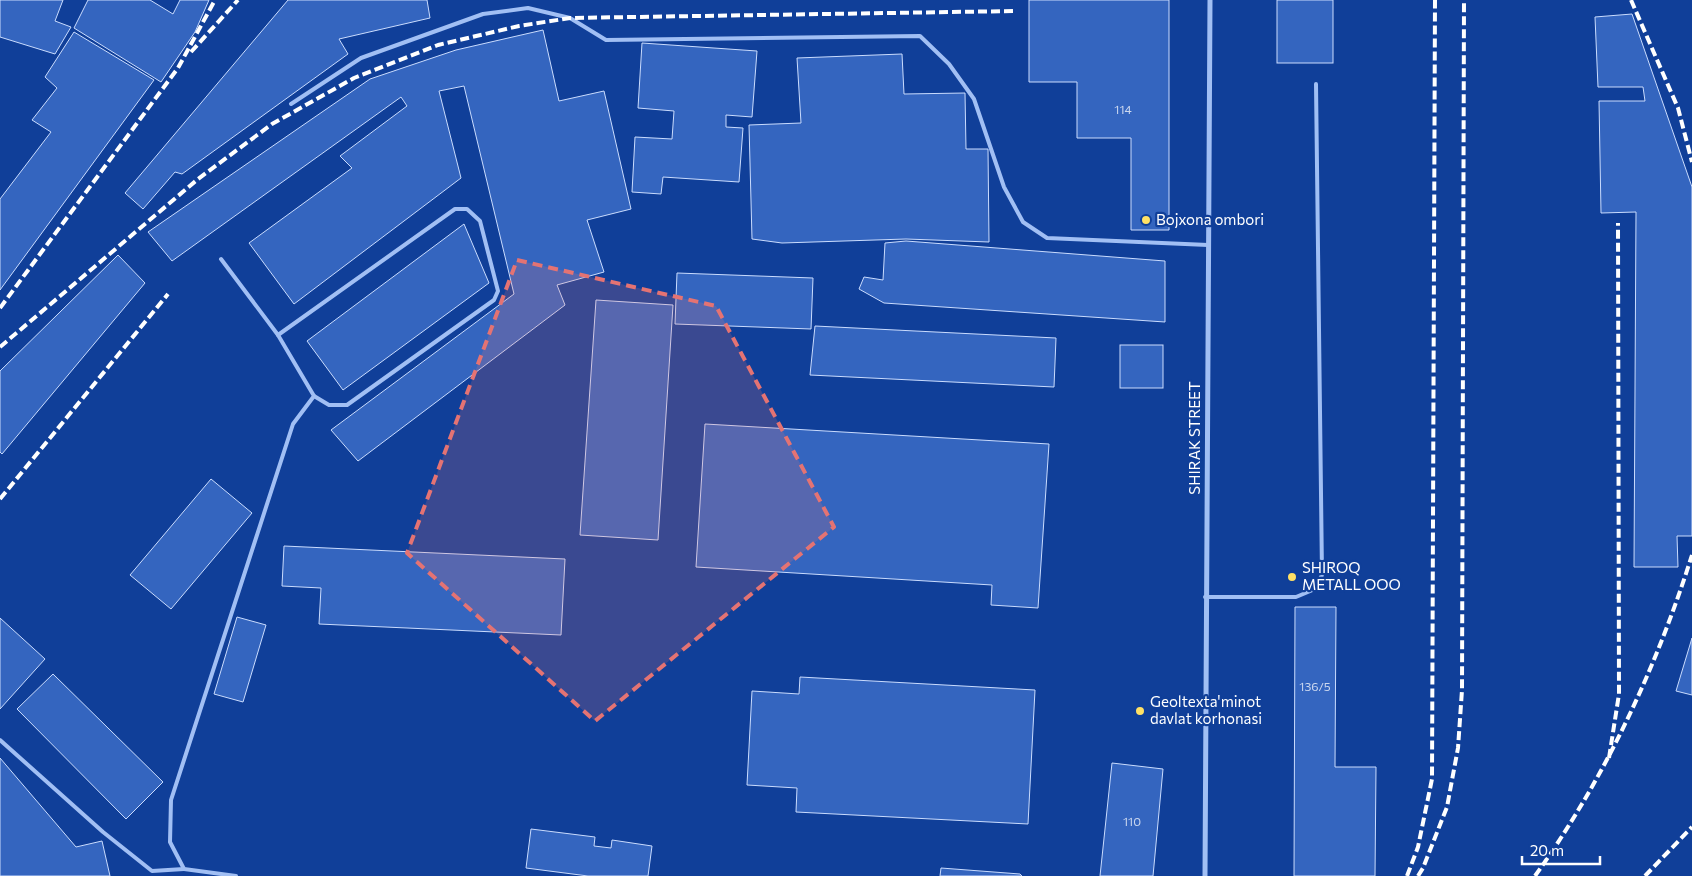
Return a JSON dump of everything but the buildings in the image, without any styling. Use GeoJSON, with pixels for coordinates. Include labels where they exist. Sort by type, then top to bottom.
{"type":"FeatureCollection","features":[{"type":"Feature","properties":{"kind":"street","name":"SHIRAK STREET"},"geometry":{"type":"LineString","coordinates":[[1205,876],[1205,597],[1210,0]]}},
{"type":"Feature","properties":{"kind":"lane"},"geometry":{"type":"LineString","coordinates":[[291,104],[361,58],[483,14],[528,8],[570,18],[606,40],[920,36],[949,64],[974,98],[1004,187],[1023,222],[1047,238],[1208,245]]}},
{"type":"Feature","properties":{"kind":"lane"},"geometry":{"type":"LineString","coordinates":[[1205,597],[1296,597],[1315,589],[1322,575],[1316,84]]}},
{"type":"Feature","properties":{"kind":"lane"},"geometry":{"type":"LineString","coordinates":[[221,259],[278,335],[314,396],[329,404],[348,405],[494,300],[498,290],[480,221],[467,208],[455,209],[278,335]]}},
{"type":"Feature","properties":{"kind":"lane"},"geometry":{"type":"LineString","coordinates":[[184,869],[170,842],[171,800],[293,424],[314,396]]}},
{"type":"Feature","properties":{"kind":"lane"},"geometry":{"type":"LineString","coordinates":[[0,740],[102,832],[152,871],[184,869],[236,876]]}},
{"type":"Feature","properties":{"kind":"highlighted area"},"geometry":{"type":"Polygon","coordinates":[[[517,260],[716,306],[834,527],[595,721],[407,553],[517,260]]]}},
{"type":"Feature","properties":{"kind":"railway"},"geometry":{"type":"LineString","coordinates":[[0,308],[178,68],[215,0]]}},
{"type":"Feature","properties":{"kind":"railway"},"geometry":{"type":"LineString","coordinates":[[191,52],[238,0]]}},
{"type":"Feature","properties":{"kind":"railway"},"geometry":{"type":"LineString","coordinates":[[1407,876],[1418,847],[1432,779],[1435,0]]}},
{"type":"Feature","properties":{"kind":"railway"},"geometry":{"type":"LineString","coordinates":[[1418,876],[1423,868],[1447,807],[1458,748],[1462,690],[1464,0]]}},
{"type":"Feature","properties":{"kind":"railway"},"geometry":{"type":"LineString","coordinates":[[1631,0],[1678,108],[1692,162]]}},
{"type":"Feature","properties":{"kind":"railway"},"geometry":{"type":"LineString","coordinates":[[0,347],[198,179],[272,124],[354,78],[438,45],[519,26],[570,18],[1016,11]]}},
{"type":"Feature","properties":{"kind":"railway"},"geometry":{"type":"LineString","coordinates":[[1609,758],[1619,694],[1618,223]]}},
{"type":"Feature","properties":{"kind":"railway"},"geometry":{"type":"LineString","coordinates":[[0,499],[168,294]]}},
{"type":"Feature","properties":{"kind":"railway"},"geometry":{"type":"LineString","coordinates":[[1535,876],[1584,801],[1626,722],[1662,639],[1692,555]]}},
{"type":"Feature","properties":{"kind":"railway"},"geometry":{"type":"LineString","coordinates":[[1645,876],[1692,827]]}},
{"type":"Feature","properties":{"kind":"place","name":"Bojxona ombori"},"geometry":{"type":"Point","coordinates":[1146,220]}},
{"type":"Feature","properties":{"kind":"place","name":"SHIROQ METALL ООО"},"geometry":{"type":"Point","coordinates":[1292,577]}},
{"type":"Feature","properties":{"kind":"place","name":"Geoltexta'minot davlat korhonasi"},"geometry":{"type":"Point","coordinates":[1140,711]}}]}
